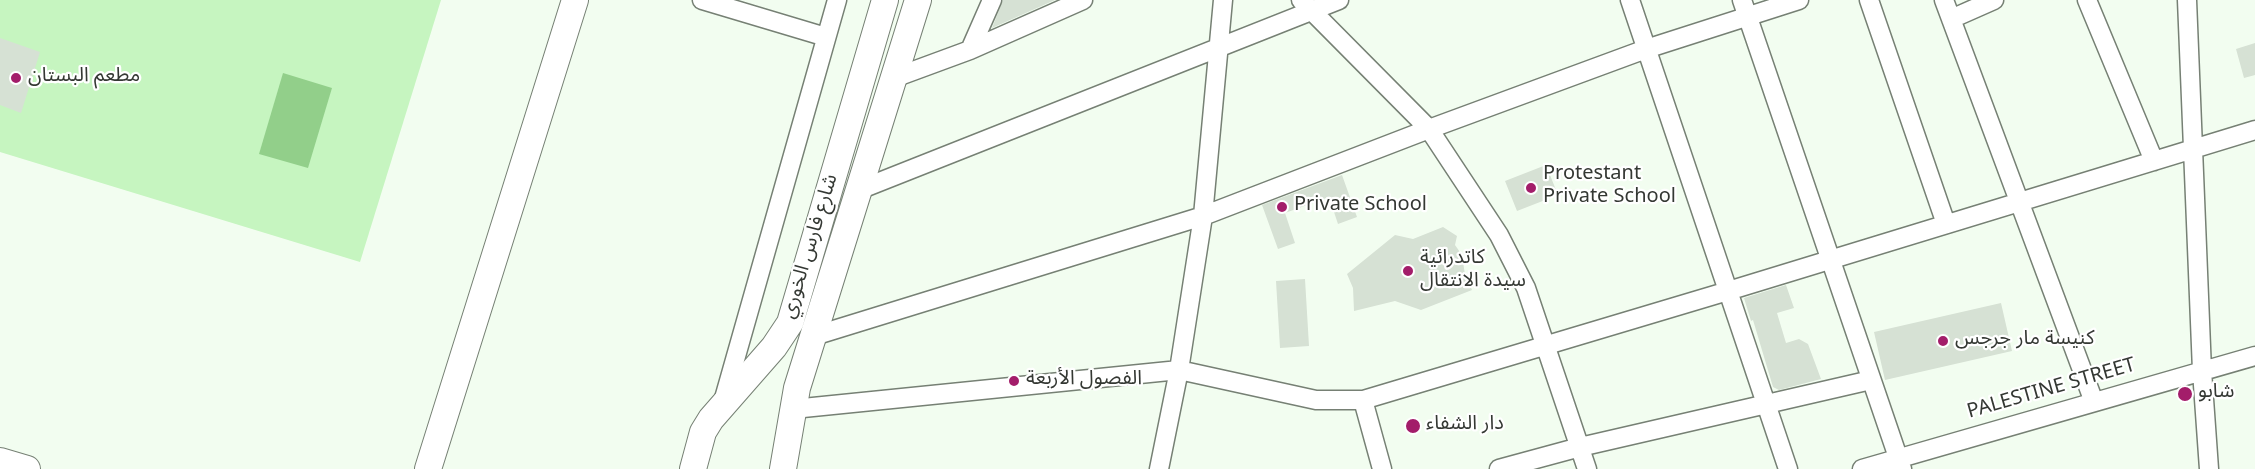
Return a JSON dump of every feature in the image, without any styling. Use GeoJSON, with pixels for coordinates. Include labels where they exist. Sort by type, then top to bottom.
{"type":"FeatureCollection","features":[{"type":"Feature","properties":{"kind":"street"},"geometry":{"type":"LineString","coordinates":[[428,469],[574,0]]}},
{"type":"Feature","properties":{"kind":"street"},"geometry":{"type":"LineString","coordinates":[[702,0],[826,37]]}},
{"type":"Feature","properties":{"kind":"street"},"geometry":{"type":"LineString","coordinates":[[722,406],[837,0]]}},
{"type":"Feature","properties":{"kind":"street","name":"شارع فارس الخوري"},"geometry":{"type":"LineString","coordinates":[[693,469],[703,432],[722,406],[774,347],[790,323],[885,0]]}},
{"type":"Feature","properties":{"kind":"street"},"geometry":{"type":"LineString","coordinates":[[783,469],[793,410],[814,336],[918,0]]}},
{"type":"Feature","properties":{"kind":"street"},"geometry":{"type":"LineString","coordinates":[[970,50],[992,0]]}},
{"type":"Feature","properties":{"kind":"street"},"geometry":{"type":"LineString","coordinates":[[894,78],[970,50],[1083,0]]}},
{"type":"Feature","properties":{"kind":"street"},"geometry":{"type":"LineString","coordinates":[[1159,469],[1179,370],[1203,216],[1223,0]]}},
{"type":"Feature","properties":{"kind":"street"},"geometry":{"type":"LineString","coordinates":[[859,190],[1218,48],[1306,6],[1339,0]]}},
{"type":"Feature","properties":{"kind":"street"},"geometry":{"type":"LineString","coordinates":[[1630,0],[1788,469]]}},
{"type":"Feature","properties":{"kind":"street"},"geometry":{"type":"LineString","coordinates":[[814,336],[1203,216],[1646,49],[1745,9],[1799,0]]}},
{"type":"Feature","properties":{"kind":"street"},"geometry":{"type":"LineString","coordinates":[[1869,0],[1946,224]]}},
{"type":"Feature","properties":{"kind":"street"},"geometry":{"type":"LineString","coordinates":[[1944,0],[2094,402]]}},
{"type":"Feature","properties":{"kind":"street"},"geometry":{"type":"LineString","coordinates":[[1951,19],[1994,0]]}},
{"type":"Feature","properties":{"kind":"street"},"geometry":{"type":"LineString","coordinates":[[2087,0],[2154,161]]}},
{"type":"Feature","properties":{"kind":"street"},"geometry":{"type":"LineString","coordinates":[[2187,0],[2202,371],[2209,469]]}},
{"type":"Feature","properties":{"kind":"street"},"geometry":{"type":"LineString","coordinates":[[1306,6],[1429,129],[1509,253],[1526,288],[1587,469]]}},
{"type":"Feature","properties":{"kind":"street"},"geometry":{"type":"LineString","coordinates":[[1745,9],[1900,464]]}},
{"type":"Feature","properties":{"kind":"street"},"geometry":{"type":"LineString","coordinates":[[793,410],[1179,370],[1316,400],[1363,400],[2255,130]]}},
{"type":"Feature","properties":{"kind":"street","name":"PALESTINE STREET"},"geometry":{"type":"LineString","coordinates":[[1862,469],[1900,464],[2094,402],[2255,356]]}},
{"type":"Feature","properties":{"kind":"street"},"geometry":{"type":"LineString","coordinates":[[1499,469],[1580,447],[1871,380]]}},
{"type":"Feature","properties":{"kind":"street"},"geometry":{"type":"LineString","coordinates":[[1363,400],[1382,469]]}},
{"type":"Feature","properties":{"kind":"street"},"geometry":{"type":"LineString","coordinates":[[0,461],[27,469]]}},
{"type":"Feature","properties":{"kind":"shaded area"},"geometry":{"type":"Polygon","coordinates":[[[0,0],[441,0],[360,262],[0,152],[0,0]]]}},
{"type":"Feature","properties":{"kind":"shaded area"},"geometry":{"type":"Polygon","coordinates":[[[283,73],[332,88],[308,168],[259,154],[283,73]]]}},
{"type":"Feature","properties":{"kind":"building"},"geometry":{"type":"Polygon","coordinates":[[[1003,0],[1055,0],[992,28],[1003,0]]]}},
{"type":"Feature","properties":{"kind":"building","name":"مطعم البستان"},"geometry":{"type":"Polygon","coordinates":[[[0,38],[40,52],[21,113],[0,105],[0,38]]]}},
{"type":"Feature","properties":{"kind":"building"},"geometry":{"type":"Polygon","coordinates":[[[2255,43],[2255,75],[2244,78],[2236,49],[2255,43]]]}},
{"type":"Feature","properties":{"kind":"building","name":"Protestant Private School"},"geometry":{"type":"Polygon","coordinates":[[[1546,165],[1558,195],[1517,211],[1505,181],[1546,165]]]}},
{"type":"Feature","properties":{"kind":"building","name":"Private School"},"geometry":{"type":"Polygon","coordinates":[[[1342,175],[1357,217],[1338,224],[1329,197],[1285,213],[1295,243],[1278,249],[1262,205],[1342,175]]]}},
{"type":"Feature","properties":{"kind":"building","name":"كاتدرائية سيدة الانتقال"},"geometry":{"type":"Polygon","coordinates":[[[1443,227],[1457,236],[1455,245],[1462,255],[1465,275],[1472,290],[1421,310],[1395,301],[1354,311],[1353,288],[1347,274],[1395,235],[1413,239],[1443,227]]]}},
{"type":"Feature","properties":{"kind":"building"},"geometry":{"type":"Polygon","coordinates":[[[1305,279],[1309,346],[1280,348],[1276,281],[1305,279]]]}},
{"type":"Feature","properties":{"kind":"building"},"geometry":{"type":"Polygon","coordinates":[[[1786,285],[1794,308],[1777,313],[1786,343],[1799,339],[1808,344],[1821,379],[1779,390],[1773,387],[1744,298],[1786,285]]]}},
{"type":"Feature","properties":{"kind":"building","name":"كنيسة مار جرجس"},"geometry":{"type":"Polygon","coordinates":[[[2001,303],[2012,351],[1885,380],[1874,332],[2001,303]]]}},
{"type":"Feature","properties":{"kind":"place","name":"مطعم البستان"},"geometry":{"type":"Point","coordinates":[16,78]}},
{"type":"Feature","properties":{"kind":"place","name":"Protestant Private School"},"geometry":{"type":"Point","coordinates":[1531,188]}},
{"type":"Feature","properties":{"kind":"place","name":"Private School"},"geometry":{"type":"Point","coordinates":[1282,207]}},
{"type":"Feature","properties":{"kind":"place","name":"كاتدرائية سيدة الانتقال"},"geometry":{"type":"Point","coordinates":[1408,271]}},
{"type":"Feature","properties":{"kind":"place","name":"كنيسة مار جرجس"},"geometry":{"type":"Point","coordinates":[1943,341]}},
{"type":"Feature","properties":{"kind":"place","name":"الفصول الأربعة"},"geometry":{"type":"Point","coordinates":[1014,381]}},
{"type":"Feature","properties":{"kind":"place","name":"شابو"},"geometry":{"type":"Point","coordinates":[2185,394]}},
{"type":"Feature","properties":{"kind":"place","name":"دار الشفاء"},"geometry":{"type":"Point","coordinates":[1413,426]}}]}
